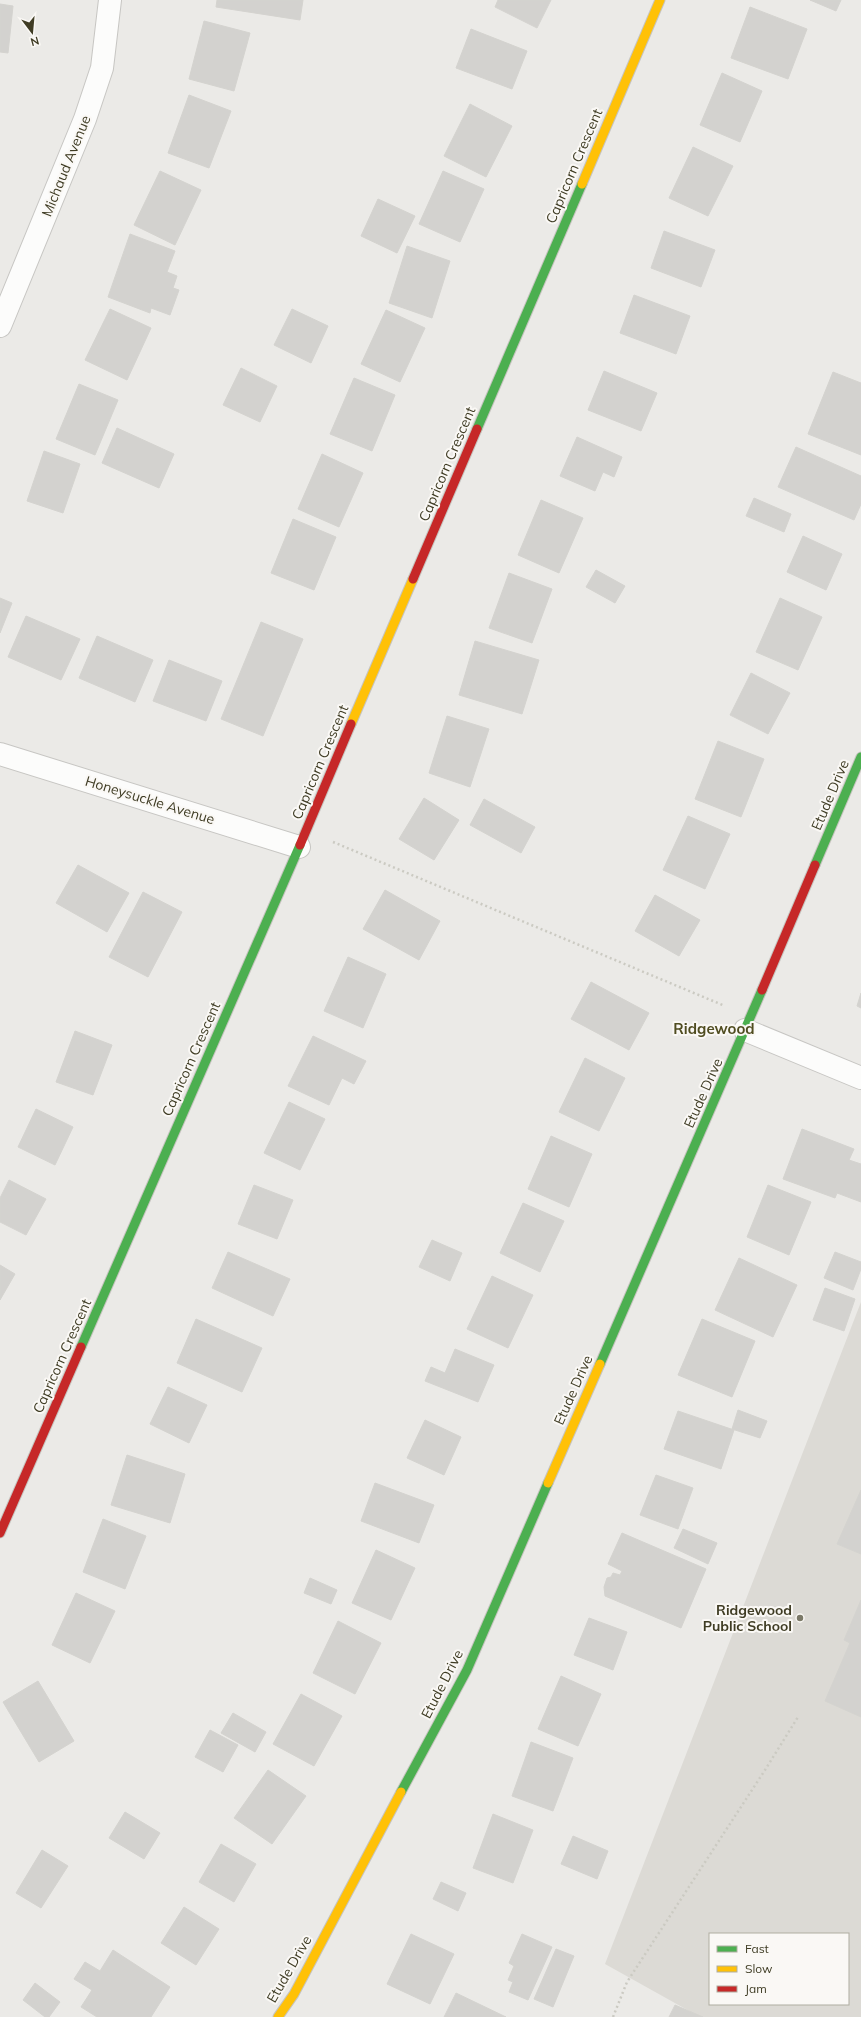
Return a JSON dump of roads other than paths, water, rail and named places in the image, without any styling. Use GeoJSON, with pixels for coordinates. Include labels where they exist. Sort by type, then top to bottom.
{"type":"FeatureCollection","features":[{"type":"Feature","properties":{"kind":"street","name":"Michaud Avenue"},"geometry":{"type":"LineString","coordinates":[[0,326],[85,119],[102,68],[110,0]]}},
{"type":"Feature","properties":{"kind":"street","name":"Capricorn Crescent"},"geometry":{"type":"LineString","coordinates":[[0,1533],[299,847],[660,0]]}},
{"type":"Feature","properties":{"kind":"street","name":"Honeysuckle Avenue"},"geometry":{"type":"LineString","coordinates":[[0,754],[299,847]]}},
{"type":"Feature","properties":{"kind":"street","name":"Etude Drive"},"geometry":{"type":"LineString","coordinates":[[278,2017],[294,1994],[467,1670],[745,1030],[861,757]]}},
{"type":"Feature","properties":{"kind":"street"},"geometry":{"type":"LineString","coordinates":[[745,1030],[861,1078]]}},
{"type":"Feature","properties":{"kind":"place","name":"Ridgewood Public School"},"geometry":{"type":"Point","coordinates":[800,1618]}},
{"type":"Feature","properties":{"kind":"district","name":"Ridgewood"},"geometry":{"type":"Point","coordinates":[714,1029]}}]}
